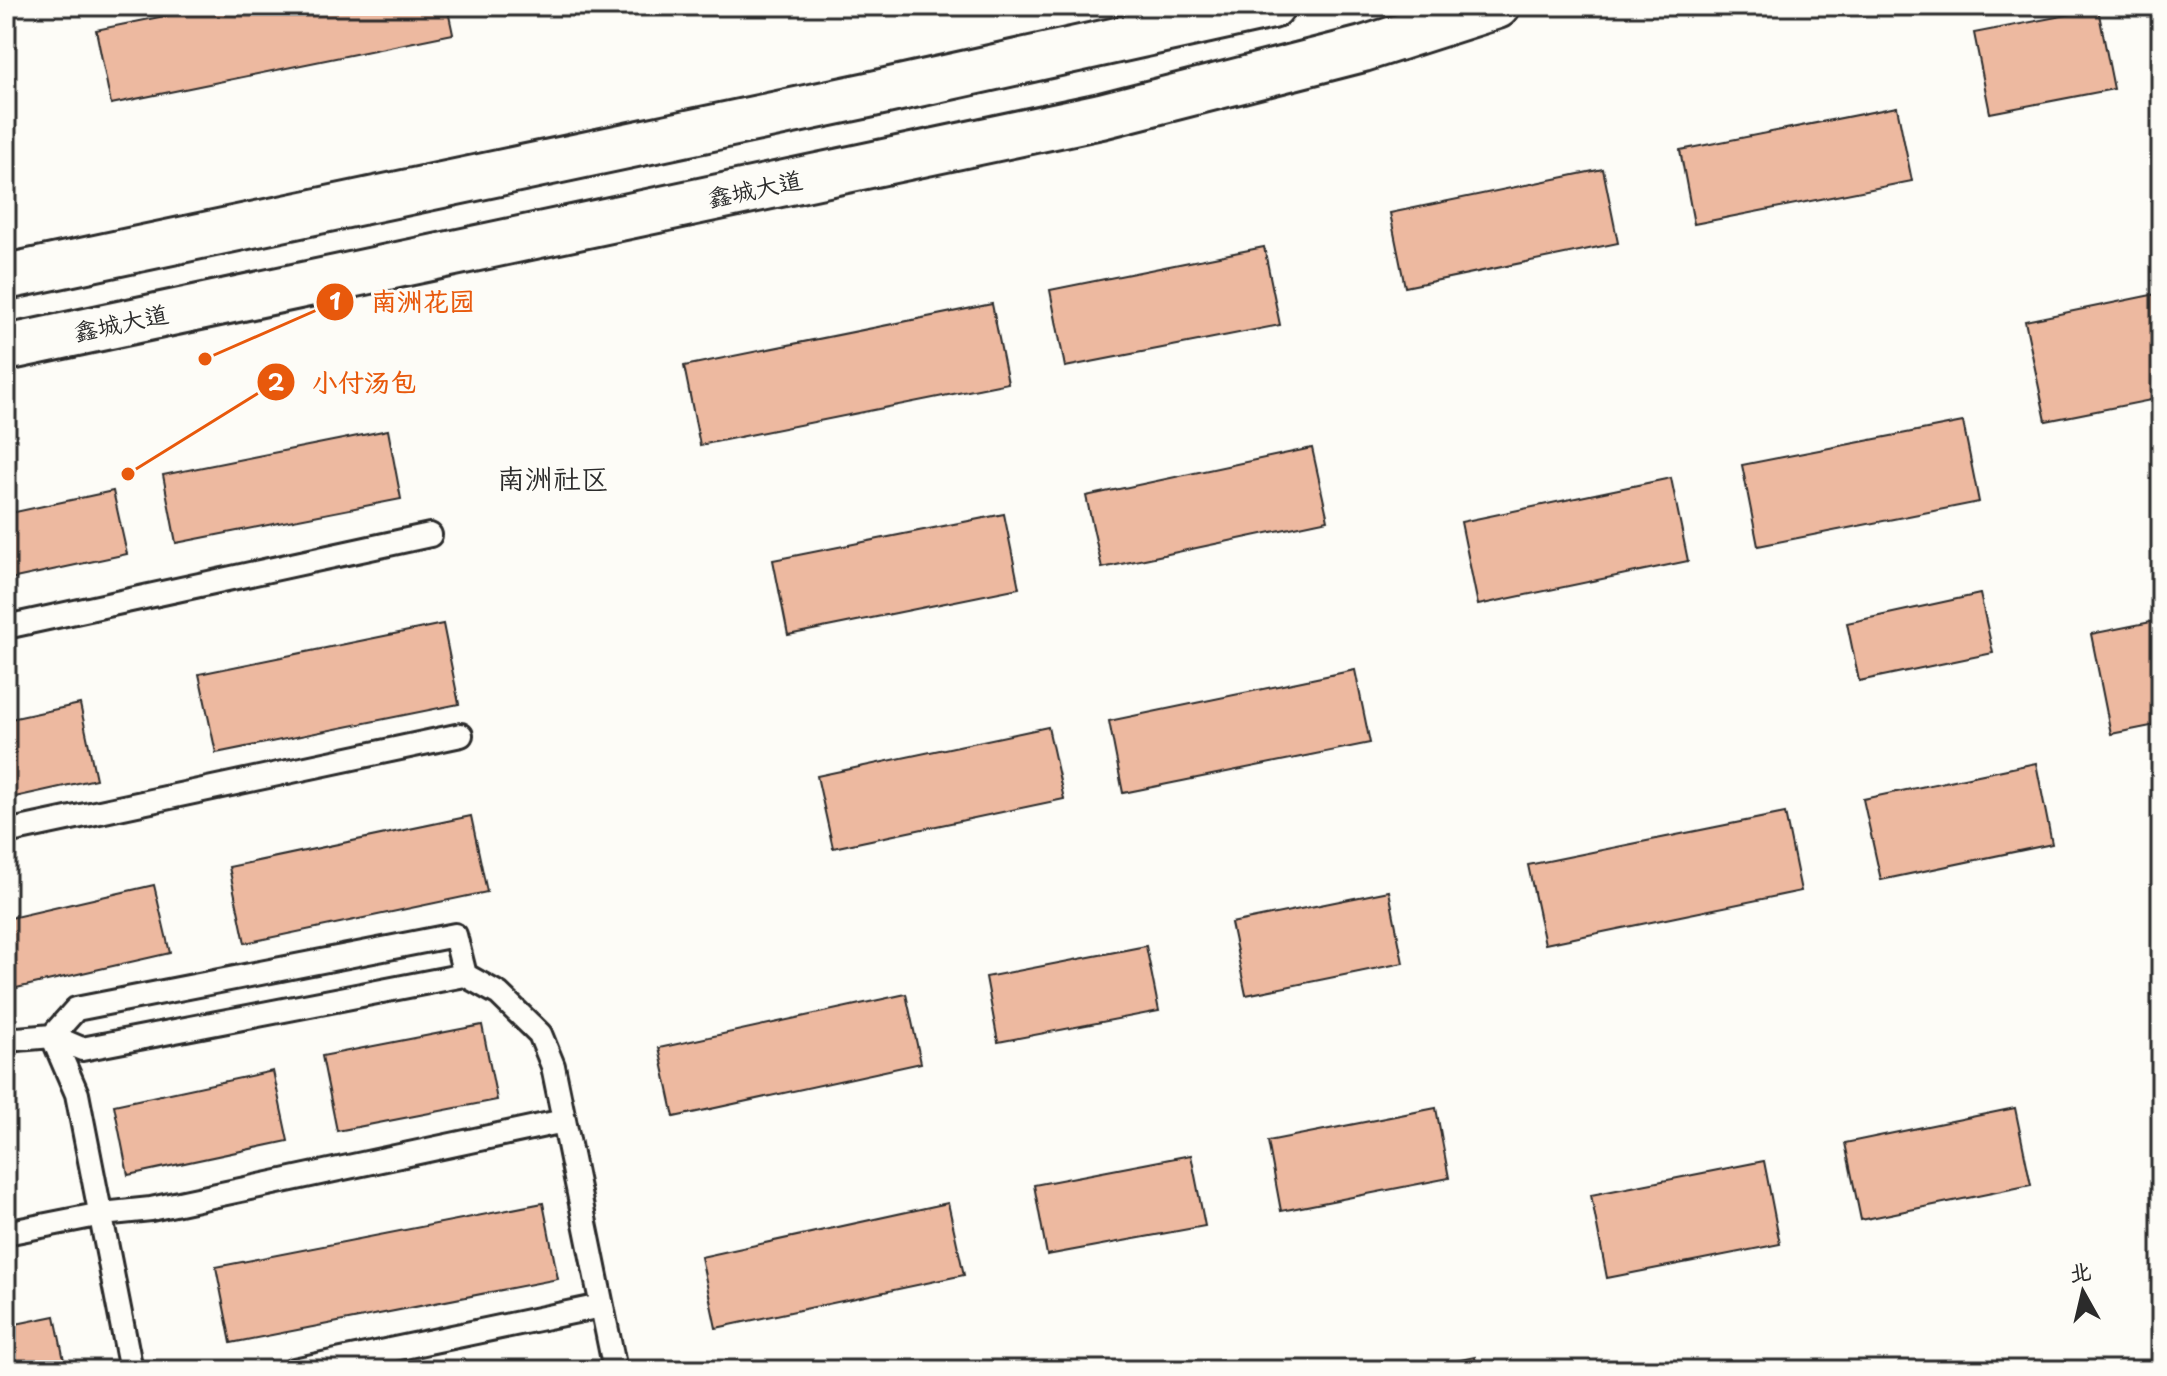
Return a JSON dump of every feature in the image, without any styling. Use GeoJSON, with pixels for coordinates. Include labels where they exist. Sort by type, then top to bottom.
{"type":"FeatureCollection","features":[{"type":"Feature","properties":{"kind":"main road"},"geometry":{"type":"LineString","coordinates":[[6,277],[868,95],[1272,6]]}},
{"type":"Feature","properties":{"kind":"main road","name":"鑫城大道"},"geometry":{"type":"LineString","coordinates":[[6,348],[1101,116],[1363,49],[1497,6]]}},
{"type":"Feature","properties":{"kind":"lane"},"geometry":{"type":"LineString","coordinates":[[6,627],[430,535]]}},
{"type":"Feature","properties":{"kind":"lane"},"geometry":{"type":"LineString","coordinates":[[6,832],[461,735]]}},
{"type":"Feature","properties":{"kind":"lane"},"geometry":{"type":"LineString","coordinates":[[52,1036],[76,1009],[455,935],[465,975]]}},
{"type":"Feature","properties":{"kind":"lane"},"geometry":{"type":"LineString","coordinates":[[6,1040],[52,1036],[82,1049],[465,975],[499,994],[540,1034],[553,1066],[615,1370]]}},
{"type":"Feature","properties":{"kind":"lane"},"geometry":{"type":"LineString","coordinates":[[52,1036],[77,1094],[131,1370]]}},
{"type":"Feature","properties":{"kind":"lane"},"geometry":{"type":"LineString","coordinates":[[6,1233],[102,1214],[151,1209],[564,1121]]}},
{"type":"Feature","properties":{"kind":"lane"},"geometry":{"type":"LineString","coordinates":[[294,1370],[601,1306]]}},
{"type":"Feature","properties":{"kind":"building"},"geometry":{"type":"Polygon","coordinates":[[[213,6],[447,6],[453,34],[111,104],[96,30],[213,6]]]}},
{"type":"Feature","properties":{"kind":"building"},"geometry":{"type":"Polygon","coordinates":[[[2098,9],[2114,89],[1990,113],[1974,33],[2098,9]]]}},
{"type":"Feature","properties":{"kind":"building"},"geometry":{"type":"Polygon","coordinates":[[[1897,107],[1912,181],[1694,224],[1680,150],[1897,107]]]}},
{"type":"Feature","properties":{"kind":"building"},"geometry":{"type":"Polygon","coordinates":[[[1603,169],[1618,243],[1405,287],[1390,213],[1603,169]]]}},
{"type":"Feature","properties":{"kind":"building"},"geometry":{"type":"Polygon","coordinates":[[[1264,247],[1280,325],[1065,367],[1050,290],[1264,247]]]}},
{"type":"Feature","properties":{"kind":"building"},"geometry":{"type":"Polygon","coordinates":[[[2161,293],[2161,398],[2046,421],[2025,321],[2161,293]]]}},
{"type":"Feature","properties":{"kind":"building"},"geometry":{"type":"Polygon","coordinates":[[[992,304],[1008,383],[700,445],[684,366],[992,304]]]}},
{"type":"Feature","properties":{"kind":"building"},"geometry":{"type":"Polygon","coordinates":[[[1963,422],[1979,502],[1758,546],[1742,465],[1963,422]]]}},
{"type":"Feature","properties":{"kind":"building"},"geometry":{"type":"Polygon","coordinates":[[[388,430],[401,499],[176,543],[163,475],[388,430]]]}},
{"type":"Feature","properties":{"kind":"building"},"geometry":{"type":"Polygon","coordinates":[[[1312,448],[1328,520],[1102,568],[1086,496],[1312,448]]]}},
{"type":"Feature","properties":{"kind":"building"},"geometry":{"type":"Polygon","coordinates":[[[1671,478],[1688,561],[1478,605],[1461,522],[1671,478]]]}},
{"type":"Feature","properties":{"kind":"building"},"geometry":{"type":"Polygon","coordinates":[[[113,491],[127,554],[6,580],[6,514],[113,491]]]}},
{"type":"Feature","properties":{"kind":"building"},"geometry":{"type":"Polygon","coordinates":[[[1004,514],[1019,588],[788,635],[773,560],[1004,514]]]}},
{"type":"Feature","properties":{"kind":"building"},"geometry":{"type":"Polygon","coordinates":[[[1980,594],[1993,653],[1859,681],[1847,623],[1980,594]]]}},
{"type":"Feature","properties":{"kind":"building"},"geometry":{"type":"Polygon","coordinates":[[[2161,620],[2161,724],[2111,734],[2091,634],[2161,620]]]}},
{"type":"Feature","properties":{"kind":"building"},"geometry":{"type":"Polygon","coordinates":[[[443,624],[459,704],[216,753],[199,674],[443,624]]]}},
{"type":"Feature","properties":{"kind":"building"},"geometry":{"type":"Polygon","coordinates":[[[1355,670],[1370,743],[1123,793],[1109,721],[1355,670]]]}},
{"type":"Feature","properties":{"kind":"building"},"geometry":{"type":"Polygon","coordinates":[[[80,704],[96,779],[6,799],[6,720],[80,704]]]}},
{"type":"Feature","properties":{"kind":"building"},"geometry":{"type":"Polygon","coordinates":[[[1048,727],[1064,799],[833,848],[817,776],[1048,727]]]}},
{"type":"Feature","properties":{"kind":"building"},"geometry":{"type":"Polygon","coordinates":[[[2036,763],[2052,844],[1881,880],[1863,799],[2036,763]]]}},
{"type":"Feature","properties":{"kind":"building"},"geometry":{"type":"Polygon","coordinates":[[[1785,813],[1801,891],[1545,944],[1528,865],[1785,813]]]}},
{"type":"Feature","properties":{"kind":"building"},"geometry":{"type":"Polygon","coordinates":[[[471,816],[487,892],[245,943],[229,867],[471,816]]]}},
{"type":"Feature","properties":{"kind":"building"},"geometry":{"type":"Polygon","coordinates":[[[154,885],[170,953],[12,989],[6,964],[6,919],[154,885]]]}},
{"type":"Feature","properties":{"kind":"building"},"geometry":{"type":"Polygon","coordinates":[[[1389,891],[1403,963],[1246,995],[1231,923],[1389,891]]]}},
{"type":"Feature","properties":{"kind":"building"},"geometry":{"type":"Polygon","coordinates":[[[1146,946],[1159,1011],[998,1042],[986,977],[1146,946]]]}},
{"type":"Feature","properties":{"kind":"building"},"geometry":{"type":"Polygon","coordinates":[[[906,994],[921,1063],[674,1117],[659,1048],[906,994]]]}},
{"type":"Feature","properties":{"kind":"building"},"geometry":{"type":"Polygon","coordinates":[[[482,1025],[497,1100],[337,1131],[322,1056],[482,1025]]]}},
{"type":"Feature","properties":{"kind":"building"},"geometry":{"type":"Polygon","coordinates":[[[273,1071],[288,1141],[128,1175],[114,1105],[273,1071]]]}},
{"type":"Feature","properties":{"kind":"building"},"geometry":{"type":"Polygon","coordinates":[[[1436,1108],[1449,1178],[1281,1211],[1268,1141],[1436,1108]]]}},
{"type":"Feature","properties":{"kind":"building"},"geometry":{"type":"Polygon","coordinates":[[[2015,1108],[2031,1185],[1861,1220],[1845,1143],[2015,1108]]]}},
{"type":"Feature","properties":{"kind":"building"},"geometry":{"type":"Polygon","coordinates":[[[1191,1155],[1205,1226],[1047,1255],[1034,1185],[1191,1155]]]}},
{"type":"Feature","properties":{"kind":"building"},"geometry":{"type":"Polygon","coordinates":[[[1764,1161],[1780,1244],[1607,1278],[1591,1195],[1764,1161]]]}},
{"type":"Feature","properties":{"kind":"building"},"geometry":{"type":"Polygon","coordinates":[[[543,1203],[558,1279],[231,1343],[216,1267],[543,1203]]]}},
{"type":"Feature","properties":{"kind":"building"},"geometry":{"type":"Polygon","coordinates":[[[948,1203],[964,1275],[716,1328],[701,1257],[948,1203]]]}},
{"type":"Feature","properties":{"kind":"building"},"geometry":{"type":"Polygon","coordinates":[[[55,1316],[66,1370],[6,1370],[6,1326],[55,1316]]]}},
{"type":"Feature","properties":{"kind":"building"},"geometry":{"type":"Polygon","coordinates":[[[1475,1357],[1477,1370],[1413,1370],[1475,1357]]]}},
{"type":"Feature","properties":{"kind":"place","name":"南洲花园"},"geometry":{"type":"Point","coordinates":[205,359]}},
{"type":"Feature","properties":{"kind":"place","name":"小付汤包"},"geometry":{"type":"Point","coordinates":[128,474]}},
{"type":"Feature","properties":{"kind":"district","name":"南洲社区"},"geometry":{"type":"Point","coordinates":[553,479]}}]}
